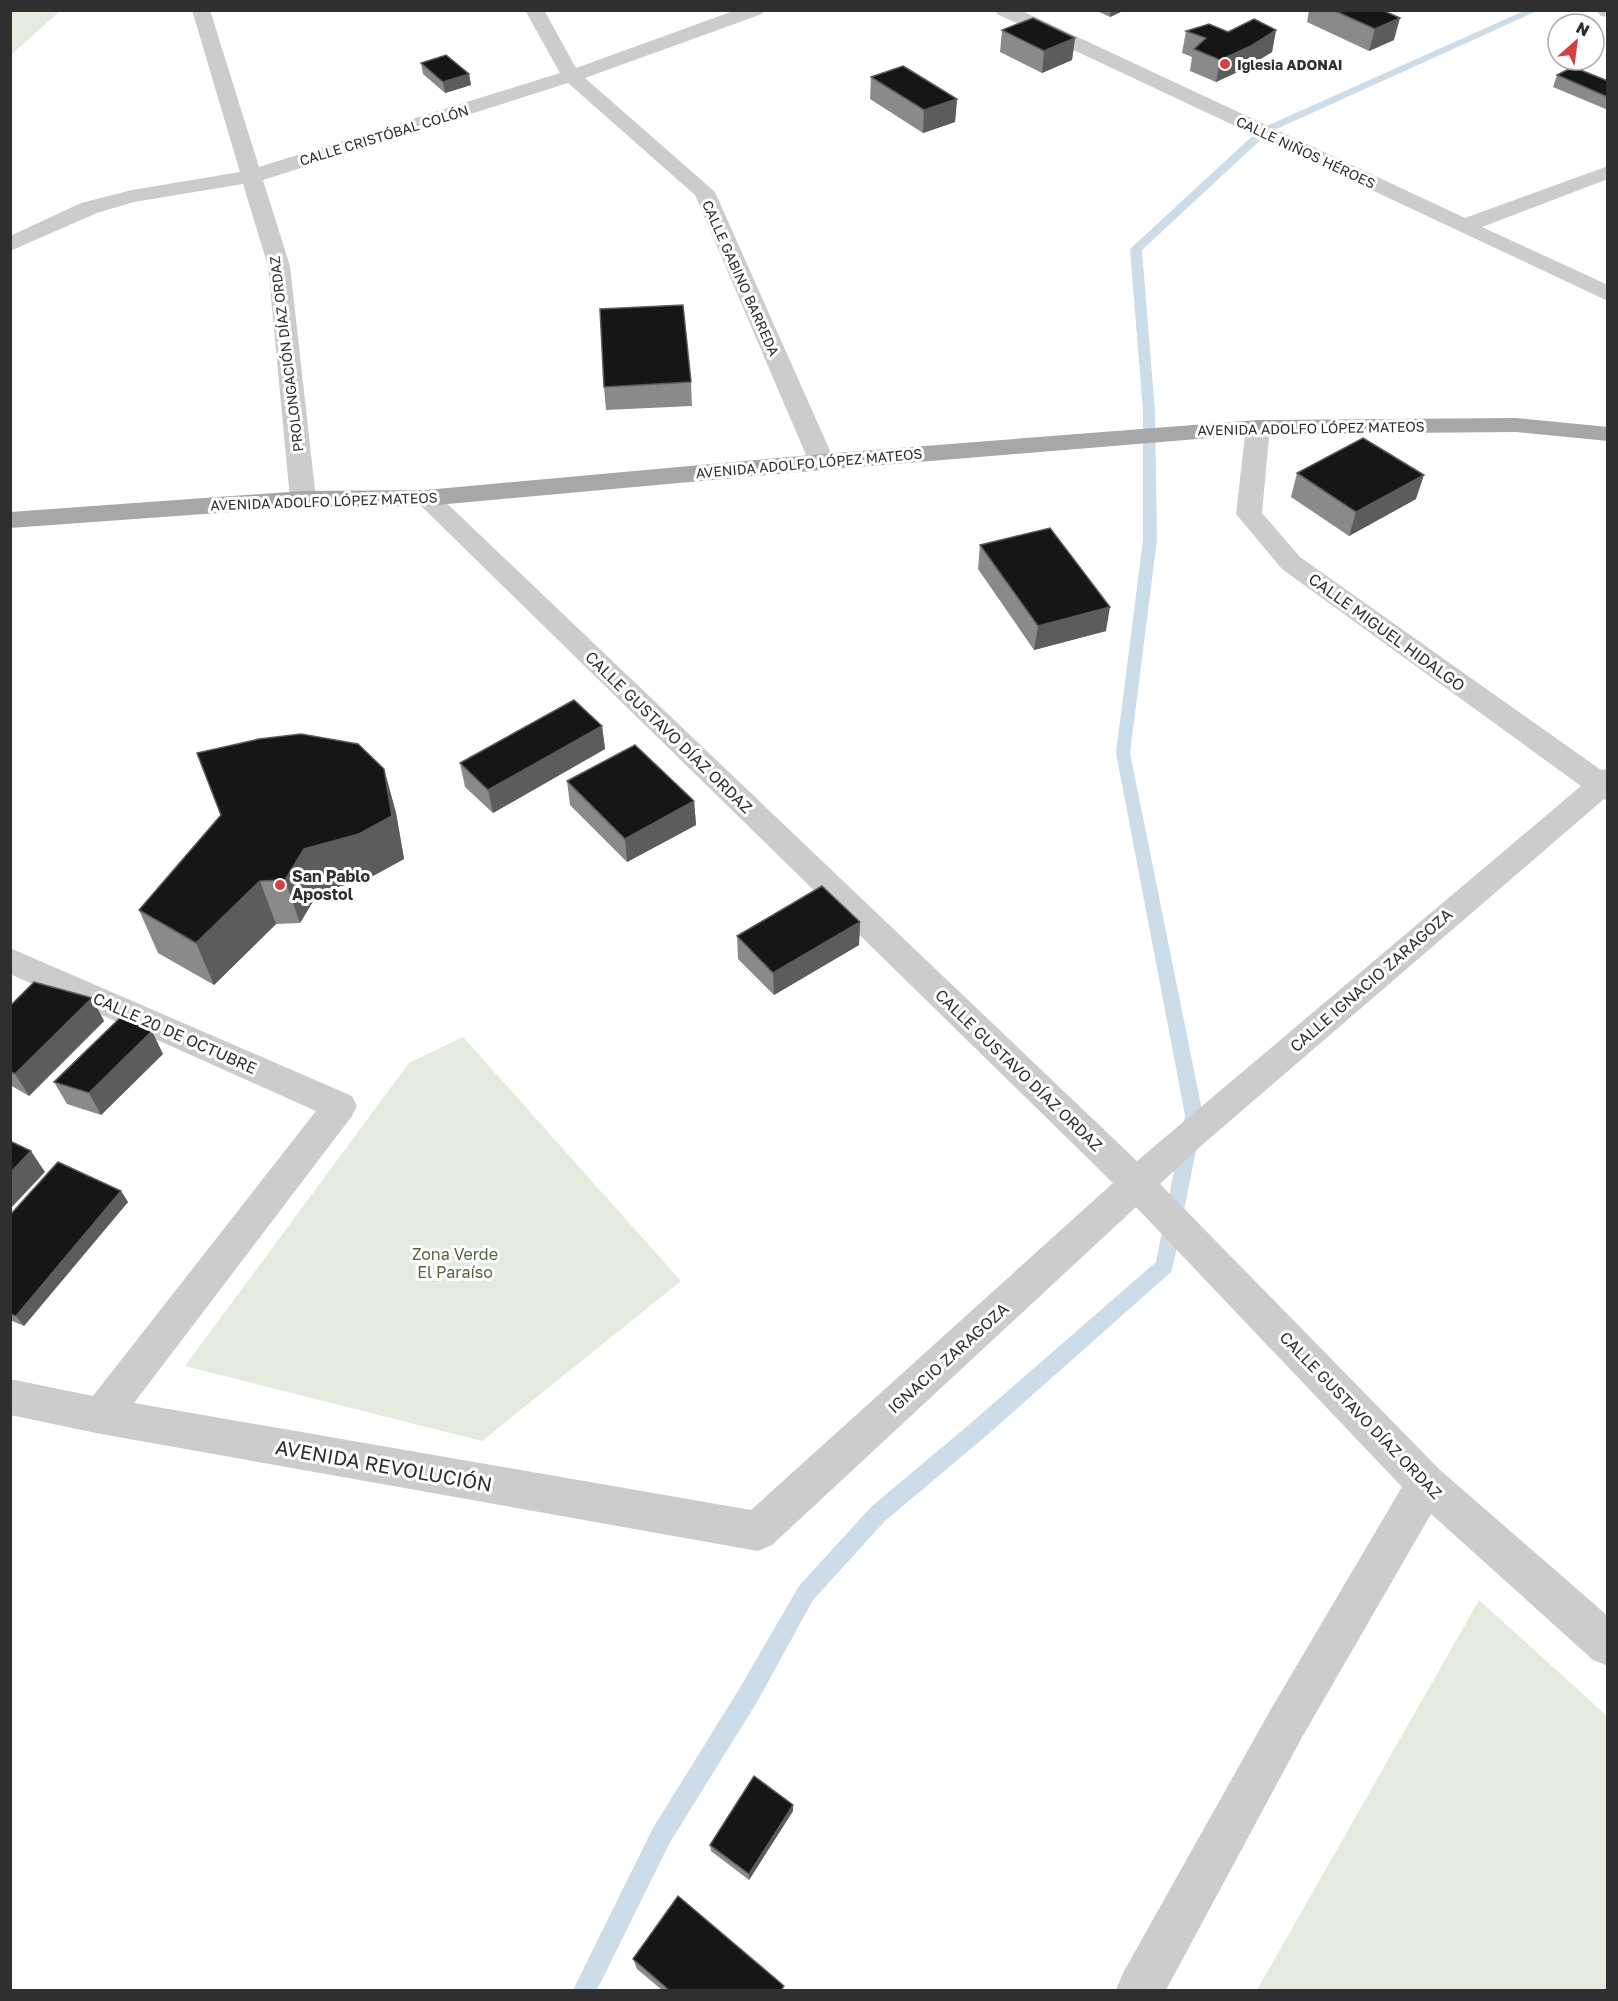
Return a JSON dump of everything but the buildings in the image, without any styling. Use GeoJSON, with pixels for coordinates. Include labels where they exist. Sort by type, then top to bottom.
{"type":"FeatureCollection","features":[{"type":"Feature","properties":{"kind":"main road","name":"AVENIDA ADOLFO LÓPEZ MATEOS"},"geometry":{"type":"LineString","coordinates":[[10,520],[303,499],[426,498],[822,462],[1258,427],[1516,425],[1608,434]]}},
{"type":"Feature","properties":{"kind":"street","name":"PROLONGACIÓN DÍAZ ORDAZ"},"geometry":{"type":"LineString","coordinates":[[201,10],[279,266],[303,499]]}},
{"type":"Feature","properties":{"kind":"street","name":"CALLE GABINO BARREDA"},"geometry":{"type":"LineString","coordinates":[[534,10],[572,76],[704,192],[822,462]]}},
{"type":"Feature","properties":{"kind":"street","name":"CALLE CRISTÓBAL COLÓN"},"geometry":{"type":"LineString","coordinates":[[10,246],[89,208],[132,196],[253,176],[572,76],[755,10]]}},
{"type":"Feature","properties":{"kind":"street","name":"CALLE NIÑOS HÉROES"},"geometry":{"type":"LineString","coordinates":[[1004,10],[1608,294]]}},
{"type":"Feature","properties":{"kind":"street"},"geometry":{"type":"LineString","coordinates":[[1464,226],[1608,172]]}},
{"type":"Feature","properties":{"kind":"street","name":"CALLE MIGUEL HIDALGO"},"geometry":{"type":"LineString","coordinates":[[1258,427],[1249,514],[1291,563],[1605,784]]}},
{"type":"Feature","properties":{"kind":"street","name":"CALLE GUSTAVO DÍAZ ORDAZ"},"geometry":{"type":"LineString","coordinates":[[426,498],[1137,1184],[1426,1484],[1608,1645]]}},
{"type":"Feature","properties":{"kind":"street","name":"CALLE IGNACIO ZARAGOZA"},"geometry":{"type":"LineString","coordinates":[[1137,1184],[1189,1136],[1605,784]]}},
{"type":"Feature","properties":{"kind":"street","name":"CALLE 20 DE OCTUBRE"},"geometry":{"type":"LineString","coordinates":[[10,960],[340,1106],[101,1416]]}},
{"type":"Feature","properties":{"kind":"street","name":"IGNACIO ZARAGOZA"},"geometry":{"type":"LineString","coordinates":[[758,1531],[1137,1184]]}},
{"type":"Feature","properties":{"kind":"street","name":"AVENIDA REVOLUCIÓN"},"geometry":{"type":"LineString","coordinates":[[10,1397],[101,1416],[758,1531]]}},
{"type":"Feature","properties":{"kind":"street"},"geometry":{"type":"LineString","coordinates":[[1140,1990],[1286,1724],[1426,1484]]}},
{"type":"Feature","properties":{"kind":"green space"},"geometry":{"type":"Polygon","coordinates":[[[11,10],[60,10],[60,11],[11,55],[11,10]]]}},
{"type":"Feature","properties":{"kind":"green space","name":"Zona Verde El Paraíso"},"geometry":{"type":"Polygon","coordinates":[[[463,1037],[681,1281],[482,1441],[185,1366],[409,1063],[463,1037]]]}},
{"type":"Feature","properties":{"kind":"green space"},"geometry":{"type":"Polygon","coordinates":[[[1479,1600],[1607,1716],[1607,1990],[1257,1990],[1479,1600]]]}},
{"type":"Feature","properties":{"kind":"waterway"},"geometry":{"type":"LineString","coordinates":[[585,1990],[661,1836],[749,1694],[806,1593],[878,1514],[979,1429],[1164,1266],[1194,1115],[1123,753],[1150,540],[1149,412],[1136,249],[1264,131],[1535,10]]}},
{"type":"Feature","properties":{"kind":"place","name":"Iglesia ADONAI"},"geometry":{"type":"Point","coordinates":[1225,64]}},
{"type":"Feature","properties":{"kind":"place","name":"San Pablo Apostol"},"geometry":{"type":"Point","coordinates":[280,885]}}]}
